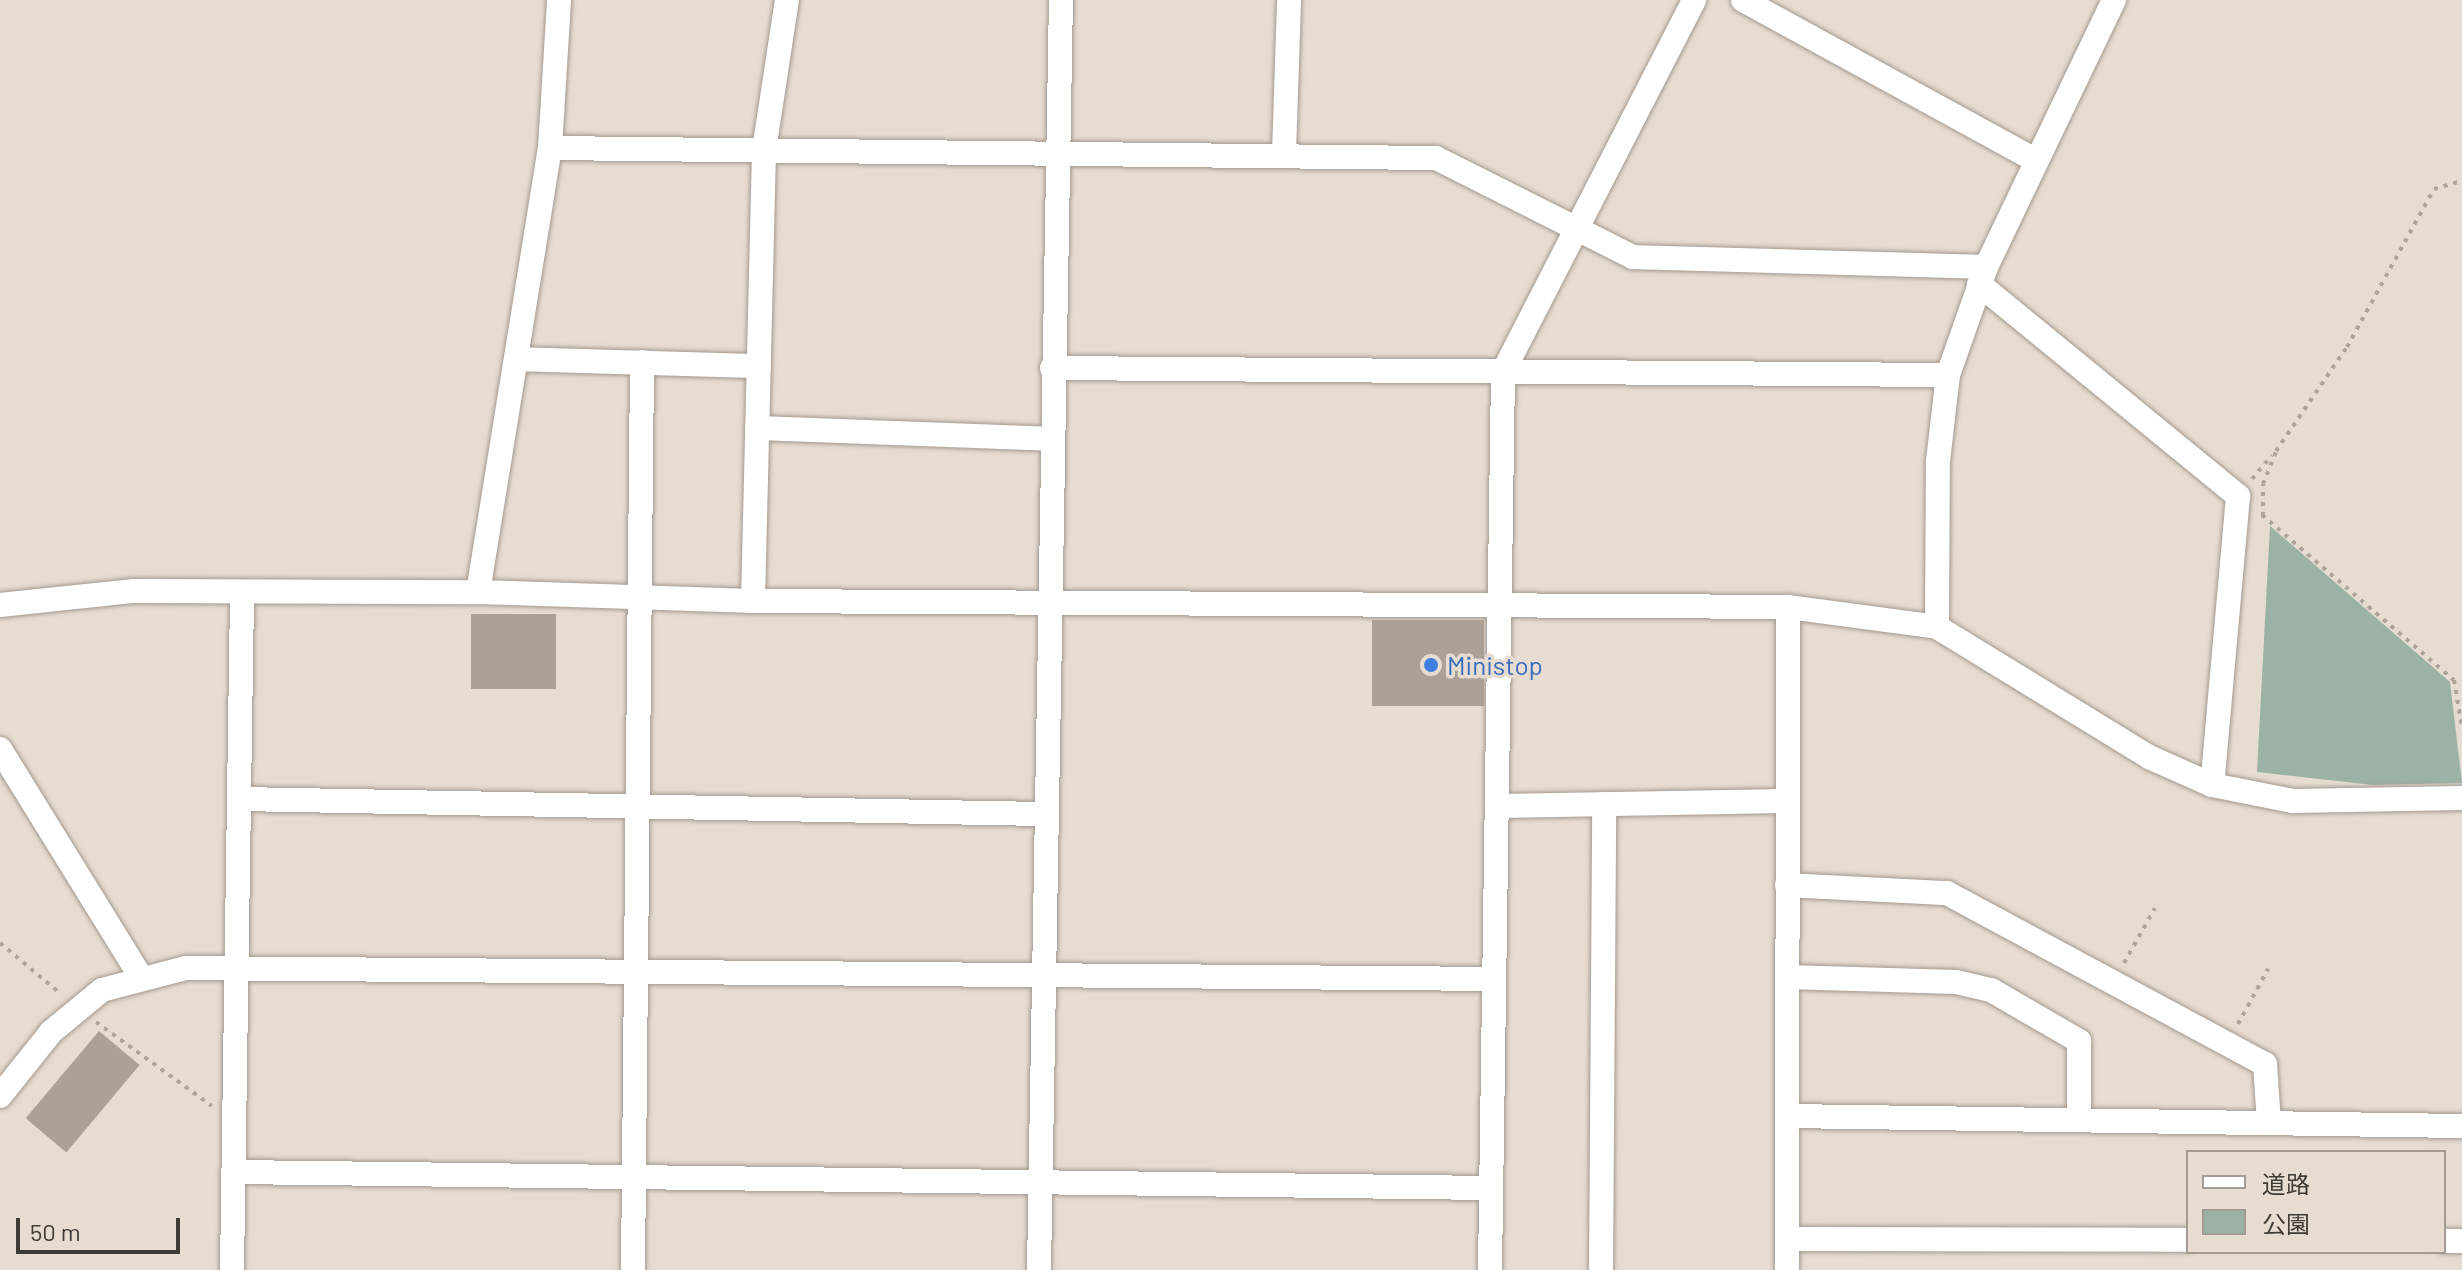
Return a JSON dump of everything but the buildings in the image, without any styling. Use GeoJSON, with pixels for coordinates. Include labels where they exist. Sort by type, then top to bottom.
{"type":"FeatureCollection","features":[{"type":"Feature","properties":{"kind":"street"},"geometry":{"type":"LineString","coordinates":[[478,592],[550,148],[559,0]]}},
{"type":"Feature","properties":{"kind":"street"},"geometry":{"type":"LineString","coordinates":[[753,601],[764,150],[787,0]]}},
{"type":"Feature","properties":{"kind":"street"},"geometry":{"type":"LineString","coordinates":[[1039,1270],[1047,603],[1061,0]]}},
{"type":"Feature","properties":{"kind":"street"},"geometry":{"type":"LineString","coordinates":[[1284,153],[1289,0]]}},
{"type":"Feature","properties":{"kind":"street"},"geometry":{"type":"LineString","coordinates":[[1490,1270],[1503,372],[1694,0]]}},
{"type":"Feature","properties":{"kind":"street"},"geometry":{"type":"LineString","coordinates":[[1743,0],[2035,160]]}},
{"type":"Feature","properties":{"kind":"street"},"geometry":{"type":"LineString","coordinates":[[1937,627],[1938,461],[1948,375],[1982,276],[2114,0]]}},
{"type":"Feature","properties":{"kind":"street"},"geometry":{"type":"LineString","coordinates":[[550,148],[1284,153],[1436,158],[1633,257],[1982,276],[2238,496],[2212,785]]}},
{"type":"Feature","properties":{"kind":"street"},"geometry":{"type":"LineString","coordinates":[[516,359],[759,366]]}},
{"type":"Feature","properties":{"kind":"street"},"geometry":{"type":"LineString","coordinates":[[633,1270],[637,598],[642,362]]}},
{"type":"Feature","properties":{"kind":"street"},"geometry":{"type":"LineString","coordinates":[[1052,368],[1948,375]]}},
{"type":"Feature","properties":{"kind":"street"},"geometry":{"type":"LineString","coordinates":[[757,428],[1051,439]]}},
{"type":"Feature","properties":{"kind":"street"},"geometry":{"type":"LineString","coordinates":[[0,605],[134,591],[478,592],[753,601],[1788,607],[1937,627],[2149,757],[2212,785],[2293,801],[2462,798]]}},
{"type":"Feature","properties":{"kind":"street"},"geometry":{"type":"LineString","coordinates":[[232,1270],[242,592]]}},
{"type":"Feature","properties":{"kind":"street"},"geometry":{"type":"LineString","coordinates":[[1787,1270],[1788,607]]}},
{"type":"Feature","properties":{"kind":"street"},"geometry":{"type":"LineString","coordinates":[[0,749],[141,977]]}},
{"type":"Feature","properties":{"kind":"street"},"geometry":{"type":"LineString","coordinates":[[239,799],[1045,814]]}},
{"type":"Feature","properties":{"kind":"street"},"geometry":{"type":"LineString","coordinates":[[1497,806],[1788,801]]}},
{"type":"Feature","properties":{"kind":"street"},"geometry":{"type":"LineString","coordinates":[[1601,1270],[1604,804]]}},
{"type":"Feature","properties":{"kind":"street"},"geometry":{"type":"LineString","coordinates":[[1787,885],[1947,893],[2265,1064],[2269,1123]]}},
{"type":"Feature","properties":{"kind":"street"},"geometry":{"type":"LineString","coordinates":[[0,1096],[51,1032],[102,990],[141,977],[237,966],[1494,979]]}},
{"type":"Feature","properties":{"kind":"street"},"geometry":{"type":"LineString","coordinates":[[1787,977],[1956,982],[1991,990],[2079,1041],[2079,1120]]}},
{"type":"Feature","properties":{"kind":"street"},"geometry":{"type":"LineString","coordinates":[[1787,1116],[2462,1126]]}},
{"type":"Feature","properties":{"kind":"street"},"geometry":{"type":"LineString","coordinates":[[234,1172],[1040,1186],[1491,1188]]}},
{"type":"Feature","properties":{"kind":"street"},"geometry":{"type":"LineString","coordinates":[[1787,1239],[2186,1240]]}},
{"type":"Feature","properties":{"kind":"path"},"geometry":{"type":"LineString","coordinates":[[2462,181],[2434,189],[2347,347],[2276,451],[2238,496],[2454,680],[2462,728]]}},
{"type":"Feature","properties":{"kind":"path"},"geometry":{"type":"LineString","coordinates":[[2263,516],[2263,484],[2276,451]]}},
{"type":"Feature","properties":{"kind":"path"},"geometry":{"type":"LineString","coordinates":[[2114,982],[2155,908]]}},
{"type":"Feature","properties":{"kind":"path"},"geometry":{"type":"LineString","coordinates":[[0,943],[78,1009],[233,1122]]}},
{"type":"Feature","properties":{"kind":"path"},"geometry":{"type":"LineString","coordinates":[[2227,1043],[2268,969]]}},
{"type":"Feature","properties":{"kind":"green space"},"geometry":{"type":"Polygon","coordinates":[[[2270,526],[2450,682],[2462,783],[2373,785],[2257,772],[2270,526]]]}},
{"type":"Feature","properties":{"kind":"place","name":"Ministop"},"geometry":{"type":"Point","coordinates":[1431,665]}}]}
